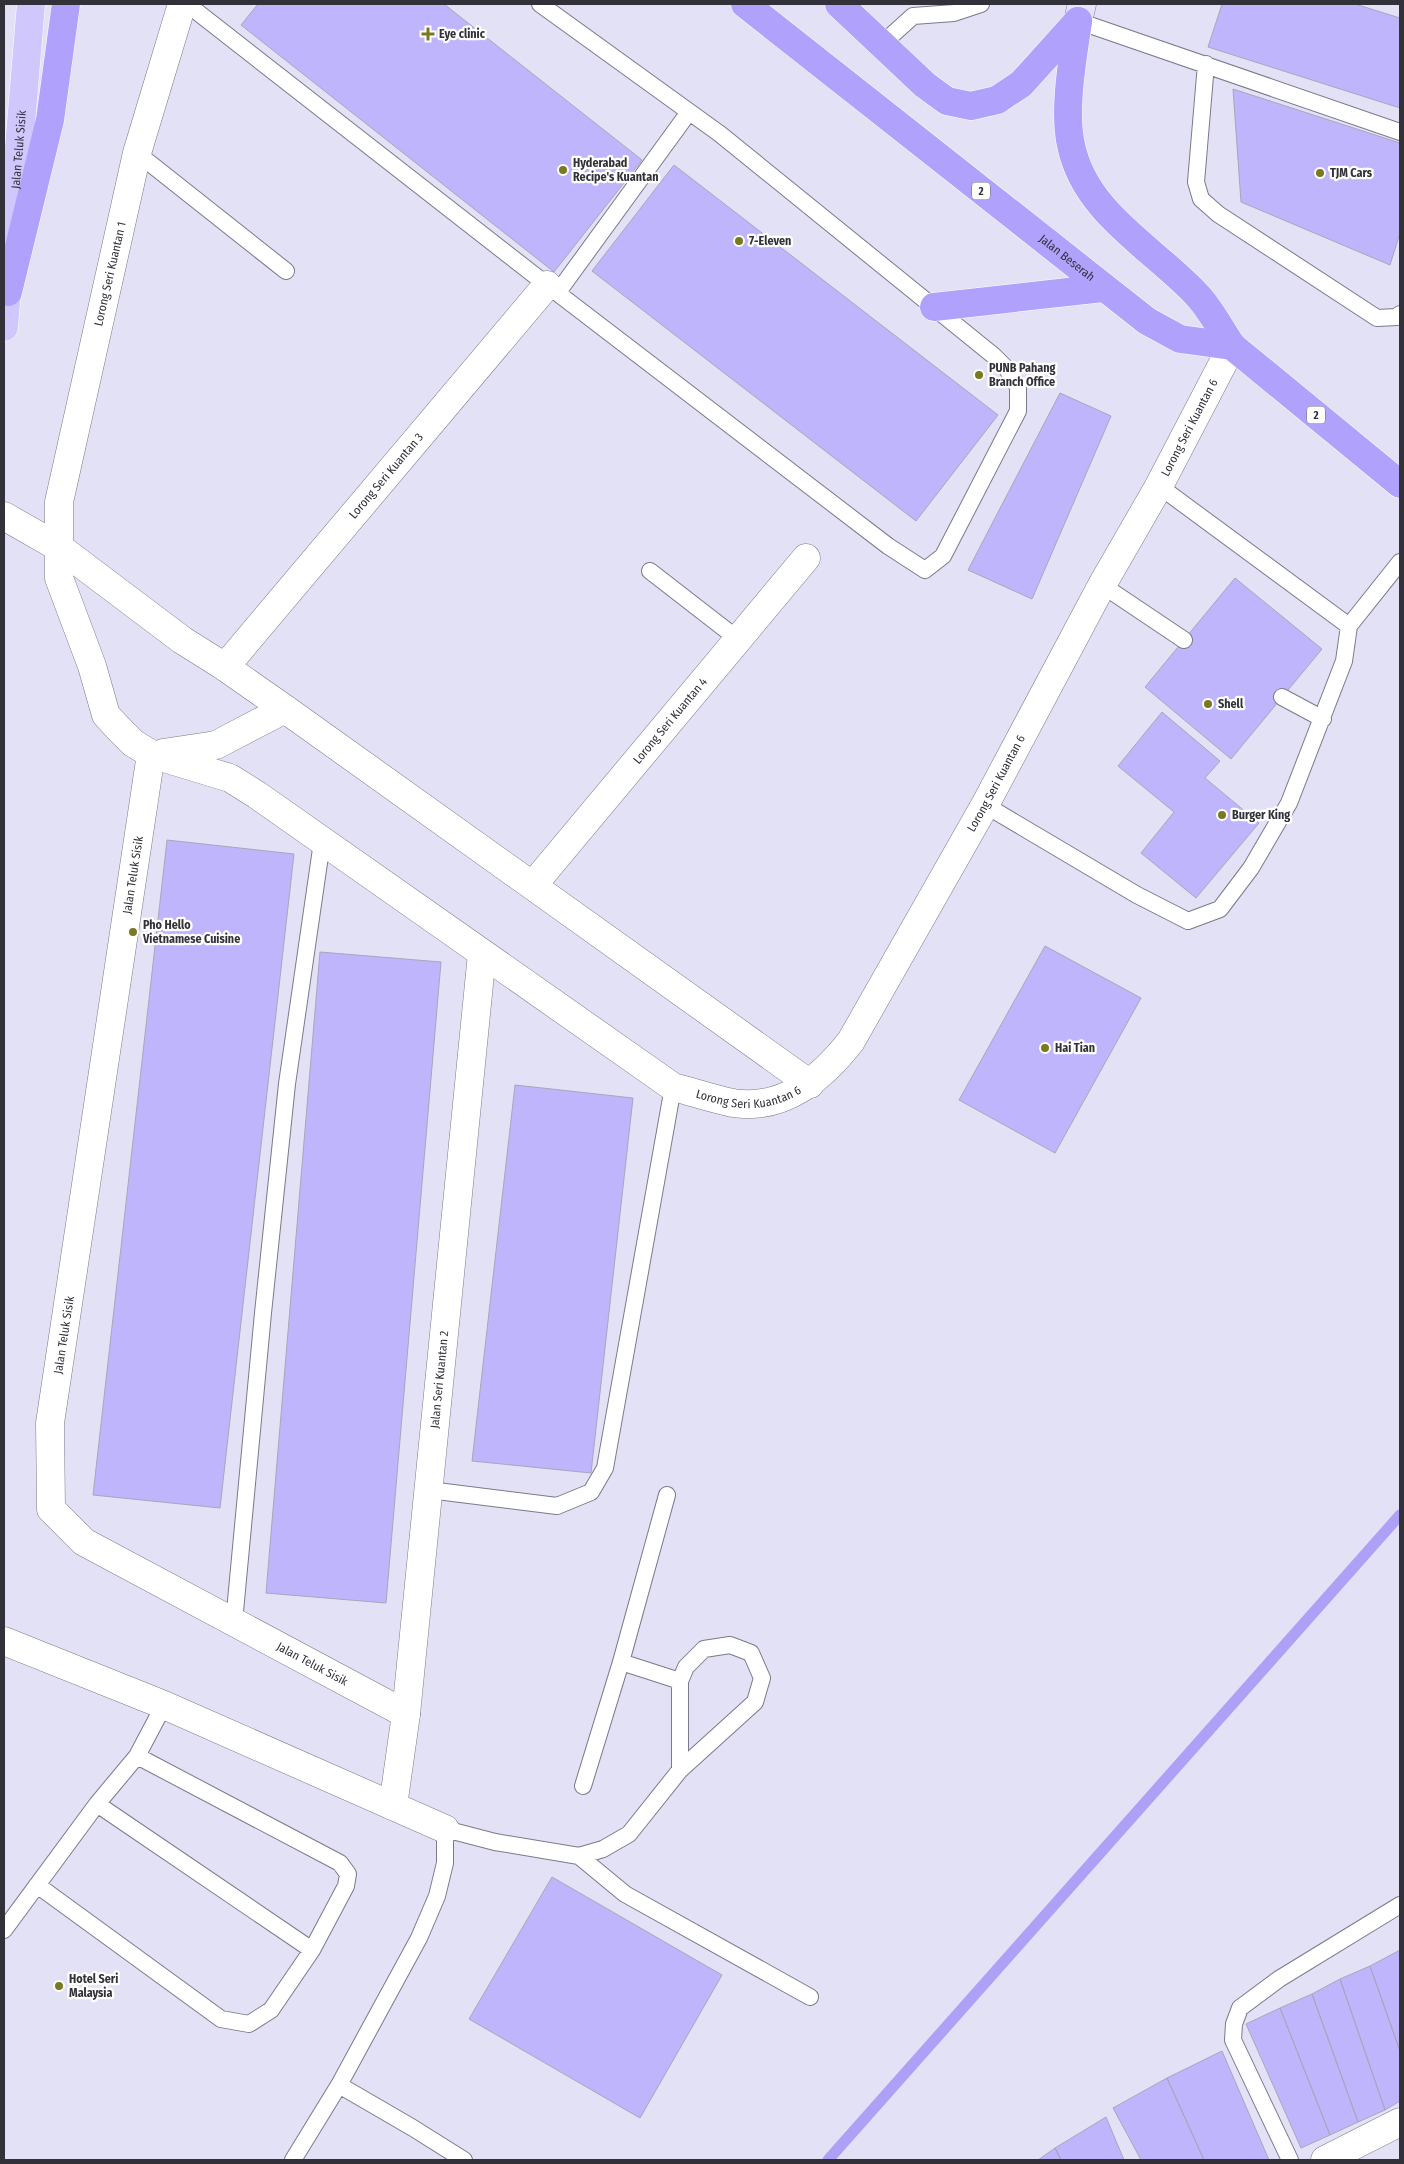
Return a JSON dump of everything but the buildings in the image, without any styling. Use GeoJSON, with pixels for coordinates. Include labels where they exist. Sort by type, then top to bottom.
{"type":"FeatureCollection","features":[{"type":"Feature","properties":{"kind":"highway"},"geometry":{"type":"LineString","coordinates":[[8,292],[50,120],[66,4]]}},
{"type":"Feature","properties":{"kind":"highway","name":"Jalan Beserah"},"geometry":{"type":"LineString","coordinates":[[745,4],[1147,321],[1180,339],[1232,346]]}},
{"type":"Feature","properties":{"kind":"highway"},"geometry":{"type":"LineString","coordinates":[[840,4],[925,85],[947,101],[971,106],[997,100],[1021,84],[1080,12]]}},
{"type":"Feature","properties":{"kind":"highway","name":"2"},"geometry":{"type":"LineString","coordinates":[[1080,12],[1068,94],[1070,144],[1078,168],[1095,197],[1118,224],[1199,296],[1232,346],[1400,483]]}},
{"type":"Feature","properties":{"kind":"highway"},"geometry":{"type":"LineString","coordinates":[[934,307],[1103,288]]}},
{"type":"Feature","properties":{"kind":"main road","name":"Jalan Teluk Sisik"},"geometry":{"type":"LineString","coordinates":[[4,327],[30,4]]}},
{"type":"Feature","properties":{"kind":"street","name":"Lorong Seri Kuantan 1"},"geometry":{"type":"LineString","coordinates":[[182,4],[137,153],[60,502],[59,578],[92,666],[106,715],[133,743],[151,754],[230,778],[322,842]]}},
{"type":"Feature","properties":{"kind":"street","name":"Lorong Seri Kuantan 3"},"geometry":{"type":"LineString","coordinates":[[225,668],[552,288]]}},
{"type":"Feature","properties":{"kind":"street","name":"Lorong Seri Kuantan 6"},"geometry":{"type":"LineString","coordinates":[[322,842],[674,1087],[733,1103],[764,1103],[796,1093],[810,1084],[833,1064],[851,1040],[986,805],[1102,585],[1159,486],[1232,346]]}},
{"type":"Feature","properties":{"kind":"street"},"geometry":{"type":"LineString","coordinates":[[4,516],[60,548],[182,640],[285,709],[533,884],[810,1084]]}},
{"type":"Feature","properties":{"kind":"street","name":"Lorong Seri Kuantan 4"},"geometry":{"type":"LineString","coordinates":[[533,884],[806,558]]}},
{"type":"Feature","properties":{"kind":"street"},"geometry":{"type":"LineString","coordinates":[[151,754],[182,752],[216,745],[285,709]]}},
{"type":"Feature","properties":{"kind":"street","name":"Jalan Teluk Sisik"},"geometry":{"type":"LineString","coordinates":[[151,754],[50,1423],[51,1509],[84,1542],[406,1714]]}},
{"type":"Feature","properties":{"kind":"street","name":"Jalan Seri Kuantan 2"},"geometry":{"type":"LineString","coordinates":[[393,1806],[406,1714],[482,954]]}},
{"type":"Feature","properties":{"kind":"street"},"geometry":{"type":"LineString","coordinates":[[4,1641],[164,1704],[445,1829]]}},
{"type":"Feature","properties":{"kind":"street"},"geometry":{"type":"LineString","coordinates":[[1325,2160],[1400,2122]]}},
{"type":"Feature","properties":{"kind":"lane"},"geometry":{"type":"LineString","coordinates":[[187,4],[888,546],[925,570],[943,556],[1018,411],[1018,387],[1007,369],[994,356],[720,134],[540,4]]}},
{"type":"Feature","properties":{"kind":"lane"},"geometry":{"type":"LineString","coordinates":[[882,44],[913,16],[954,13],[981,4]]}},
{"type":"Feature","properties":{"kind":"lane"},"geometry":{"type":"LineString","coordinates":[[1080,12],[1206,64],[1400,132]]}},
{"type":"Feature","properties":{"kind":"lane"},"geometry":{"type":"LineString","coordinates":[[1206,64],[1196,182],[1201,199],[1218,214],[1377,318],[1397,317],[1400,314]]}},
{"type":"Feature","properties":{"kind":"lane"},"geometry":{"type":"LineString","coordinates":[[552,288],[689,112]]}},
{"type":"Feature","properties":{"kind":"lane"},"geometry":{"type":"LineString","coordinates":[[137,153],[286,271]]}},
{"type":"Feature","properties":{"kind":"lane"},"geometry":{"type":"LineString","coordinates":[[1159,486],[1349,626]]}},
{"type":"Feature","properties":{"kind":"lane"},"geometry":{"type":"LineString","coordinates":[[986,805],[1137,895],[1188,921],[1220,909],[1251,868],[1289,803],[1344,661],[1349,626],[1400,562]]}},
{"type":"Feature","properties":{"kind":"lane"},"geometry":{"type":"LineString","coordinates":[[650,570],[739,640]]}},
{"type":"Feature","properties":{"kind":"lane"},"geometry":{"type":"LineString","coordinates":[[1102,585],[1184,640]]}},
{"type":"Feature","properties":{"kind":"lane"},"geometry":{"type":"LineString","coordinates":[[1282,697],[1323,719]]}},
{"type":"Feature","properties":{"kind":"lane"},"geometry":{"type":"LineString","coordinates":[[234,1622],[287,1084],[322,842]]}},
{"type":"Feature","properties":{"kind":"lane"},"geometry":{"type":"LineString","coordinates":[[429,1490],[557,1506],[591,1492],[605,1468],[674,1087]]}},
{"type":"Feature","properties":{"kind":"lane"},"geometry":{"type":"LineString","coordinates":[[583,1786],[621,1662],[667,1495]]}},
{"type":"Feature","properties":{"kind":"lane"},"geometry":{"type":"LineString","coordinates":[[292,2160],[339,2085],[419,1938],[437,1896],[444,1863],[445,1829],[495,1842],[579,1856],[604,1850],[629,1834],[680,1770],[755,1702],[762,1678],[750,1653],[730,1645],[704,1649],[686,1667],[680,1681],[680,1770]]}},
{"type":"Feature","properties":{"kind":"lane"},"geometry":{"type":"LineString","coordinates":[[621,1662],[680,1681]]}},
{"type":"Feature","properties":{"kind":"lane"},"geometry":{"type":"LineString","coordinates":[[4,1930],[97,1804],[137,1756],[164,1704]]}},
{"type":"Feature","properties":{"kind":"lane"},"geometry":{"type":"LineString","coordinates":[[37,1885],[221,2019],[249,2024],[272,2010],[312,1950],[346,1886],[348,1874],[340,1863],[137,1756]]}},
{"type":"Feature","properties":{"kind":"lane"},"geometry":{"type":"LineString","coordinates":[[97,1804],[312,1950]]}},
{"type":"Feature","properties":{"kind":"lane"},"geometry":{"type":"LineString","coordinates":[[579,1856],[624,1894],[810,1997]]}},
{"type":"Feature","properties":{"kind":"lane"},"geometry":{"type":"LineString","coordinates":[[1290,2160],[1233,2040],[1234,2024],[1240,2008],[1279,1979],[1400,1905]]}},
{"type":"Feature","properties":{"kind":"lane"},"geometry":{"type":"LineString","coordinates":[[339,2085],[464,2160]]}},
{"type":"Feature","properties":{"kind":"waterway"},"geometry":{"type":"LineString","coordinates":[[828,2160],[1400,1515]]}},
{"type":"Feature","properties":{"kind":"place","name":"Eye clinic"},"geometry":{"type":"Point","coordinates":[428,34]}},
{"type":"Feature","properties":{"kind":"place","name":"Hyderabad Recipe's Kuantan"},"geometry":{"type":"Point","coordinates":[563,170]}},
{"type":"Feature","properties":{"kind":"place","name":"TJM Cars"},"geometry":{"type":"Point","coordinates":[1320,173]}},
{"type":"Feature","properties":{"kind":"place","name":"7-Eleven"},"geometry":{"type":"Point","coordinates":[739,241]}},
{"type":"Feature","properties":{"kind":"place","name":"PUNB Pahang Branch Office"},"geometry":{"type":"Point","coordinates":[979,375]}},
{"type":"Feature","properties":{"kind":"place","name":"Shell"},"geometry":{"type":"Point","coordinates":[1208,704]}},
{"type":"Feature","properties":{"kind":"place","name":"Burger King"},"geometry":{"type":"Point","coordinates":[1222,815]}},
{"type":"Feature","properties":{"kind":"place","name":"Pho Hello Vietnamese Cuisine"},"geometry":{"type":"Point","coordinates":[133,932]}},
{"type":"Feature","properties":{"kind":"place","name":"Hai Tian"},"geometry":{"type":"Point","coordinates":[1045,1048]}},
{"type":"Feature","properties":{"kind":"place","name":"Hotel Seri Malaysia"},"geometry":{"type":"Point","coordinates":[59,1986]}}]}
